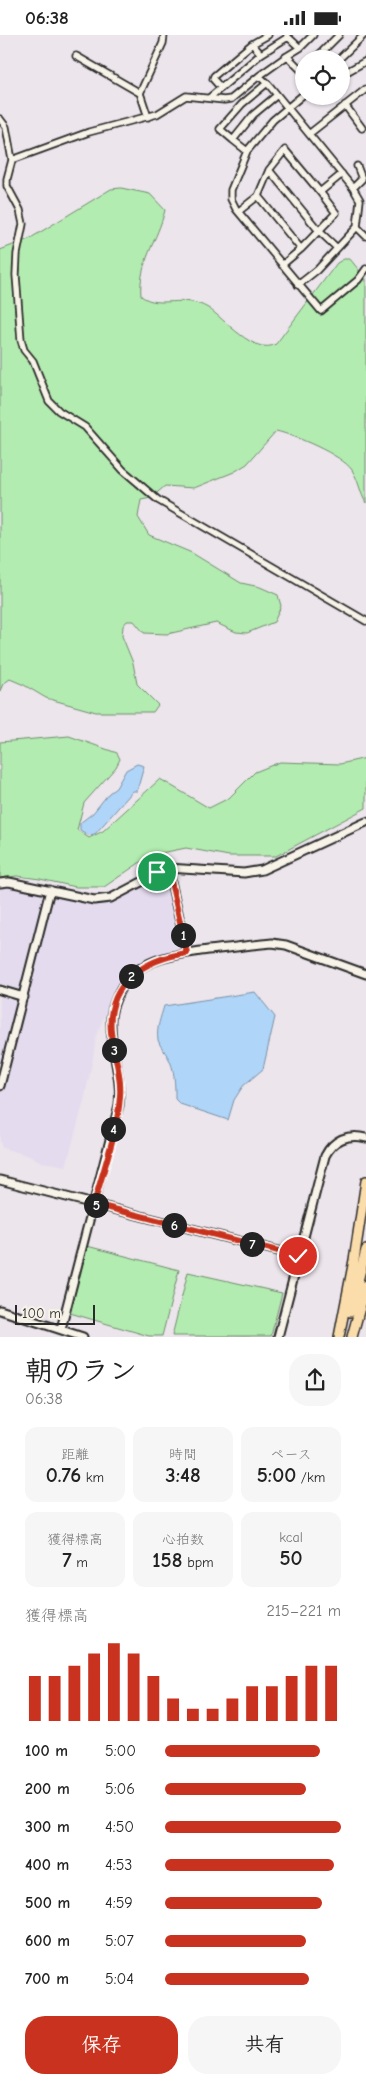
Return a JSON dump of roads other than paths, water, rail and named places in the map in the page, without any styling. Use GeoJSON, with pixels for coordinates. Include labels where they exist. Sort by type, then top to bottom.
{"type":"FeatureCollection","features":[{"type":"Feature","properties":{"kind":"main road"},"geometry":{"type":"LineString","coordinates":[[339,1337],[354,1260],[366,1181]]}},
{"type":"Feature","properties":{"kind":"main road"},"geometry":{"type":"LineString","coordinates":[[344,1337],[366,1250]]}},
{"type":"Feature","properties":{"kind":"main road"},"geometry":{"type":"LineString","coordinates":[[352,1337],[366,1285]]}},
{"type":"Feature","properties":{"kind":"main road"},"geometry":{"type":"LineString","coordinates":[[355,1325],[366,1305]]}},
{"type":"Feature","properties":{"kind":"street"},"geometry":{"type":"LineString","coordinates":[[140,93],[163,43],[164,35]]}},
{"type":"Feature","properties":{"kind":"street"},"geometry":{"type":"LineString","coordinates":[[221,88],[213,79],[214,76],[252,45],[268,35]]}},
{"type":"Feature","properties":{"kind":"street"},"geometry":{"type":"LineString","coordinates":[[12,161],[89,133],[157,114],[186,96],[231,99],[259,76],[300,48],[313,35]]}},
{"type":"Feature","properties":{"kind":"street"},"geometry":{"type":"LineString","coordinates":[[324,50],[339,35]]}},
{"type":"Feature","properties":{"kind":"street"},"geometry":{"type":"LineString","coordinates":[[348,50],[364,35]]}},
{"type":"Feature","properties":{"kind":"street"},"geometry":{"type":"LineString","coordinates":[[208,98],[261,54],[287,36],[300,48]]}},
{"type":"Feature","properties":{"kind":"street"},"geometry":{"type":"LineString","coordinates":[[252,45],[261,54]]}},
{"type":"Feature","properties":{"kind":"street"},"geometry":{"type":"LineString","coordinates":[[76,56],[140,93],[148,117]]}},
{"type":"Feature","properties":{"kind":"street"},"geometry":{"type":"LineString","coordinates":[[287,56],[295,64]]}},
{"type":"Feature","properties":{"kind":"street"},"geometry":{"type":"LineString","coordinates":[[350,70],[366,61]]}},
{"type":"Feature","properties":{"kind":"street"},"geometry":{"type":"LineString","coordinates":[[259,76],[342,174],[360,200],[357,227],[316,270],[298,285]]}},
{"type":"Feature","properties":{"kind":"street"},"geometry":{"type":"LineString","coordinates":[[248,151],[220,129],[242,103],[266,84]]}},
{"type":"Feature","properties":{"kind":"street"},"geometry":{"type":"LineString","coordinates":[[350,101],[366,89]]}},
{"type":"Feature","properties":{"kind":"street"},"geometry":{"type":"LineString","coordinates":[[233,140],[253,115],[277,95]]}},
{"type":"Feature","properties":{"kind":"street"},"geometry":{"type":"LineString","coordinates":[[295,102],[273,120],[248,151],[232,190],[231,199],[298,285],[321,311],[358,280],[366,269]]}},
{"type":"Feature","properties":{"kind":"street"},"geometry":{"type":"LineString","coordinates":[[309,134],[345,105],[362,128]]}},
{"type":"Feature","properties":{"kind":"street"},"geometry":{"type":"LineString","coordinates":[[0,119],[6,127],[12,161],[7,179],[8,186],[20,210],[23,224],[17,254],[16,275],[20,340],[24,350],[33,361],[49,401],[59,411],[84,427],[123,470],[158,500],[366,621]]}},
{"type":"Feature","properties":{"kind":"street"},"geometry":{"type":"LineString","coordinates":[[239,211],[258,196],[269,170],[285,150],[336,213],[301,249],[282,265]]}},
{"type":"Feature","properties":{"kind":"street"},"geometry":{"type":"LineString","coordinates":[[353,188],[362,179],[356,166]]}},
{"type":"Feature","properties":{"kind":"street"},"geometry":{"type":"LineString","coordinates":[[269,170],[319,231],[337,248]]}},
{"type":"Feature","properties":{"kind":"street"},"geometry":{"type":"LineString","coordinates":[[320,192],[342,174]]}},
{"type":"Feature","properties":{"kind":"street"},"geometry":{"type":"LineString","coordinates":[[258,196],[301,249]]}},
{"type":"Feature","properties":{"kind":"street"},"geometry":{"type":"LineString","coordinates":[[357,227],[366,236]]}},
{"type":"Feature","properties":{"kind":"street"},"geometry":{"type":"LineString","coordinates":[[0,883],[9,882],[94,900],[111,898],[168,868],[244,873],[262,870],[366,823]]}},
{"type":"Feature","properties":{"kind":"street"},"geometry":{"type":"LineString","coordinates":[[168,868],[187,953]]}},
{"type":"Feature","properties":{"kind":"street"},"geometry":{"type":"LineString","coordinates":[[0,1086],[50,890]]}},
{"type":"Feature","properties":{"kind":"street"},"geometry":{"type":"LineString","coordinates":[[61,1329],[117,1115],[120,1081],[111,1027],[113,1005],[127,980],[143,966],[161,958],[272,943],[286,945],[366,974]]}},
{"type":"Feature","properties":{"kind":"street"},"geometry":{"type":"LineString","coordinates":[[0,990],[24,997]]}},
{"type":"Feature","properties":{"kind":"street"},"geometry":{"type":"LineString","coordinates":[[278,1337],[325,1156],[329,1148],[337,1141],[347,1137],[366,1137]]}},
{"type":"Feature","properties":{"kind":"street"},"geometry":{"type":"LineString","coordinates":[[0,1180],[298,1256]]}},
{"type":"Feature","properties":{"kind":"street"},"geometry":{"type":"LineString","coordinates":[[0,1310],[83,1337]]}},
{"type":"Feature","properties":{"kind":"water"},"geometry":{"type":"Polygon","coordinates":[[[137,764],[144,766],[137,791],[133,791],[95,834],[88,835],[80,830],[80,823],[93,813],[109,793],[116,788],[126,770],[137,764]]]}},
{"type":"Feature","properties":{"kind":"water"},"geometry":{"type":"Polygon","coordinates":[[[255,992],[275,1017],[263,1069],[243,1086],[234,1100],[228,1120],[180,1104],[175,1099],[172,1067],[158,1040],[158,1027],[164,1006],[255,992]]]}}]}
